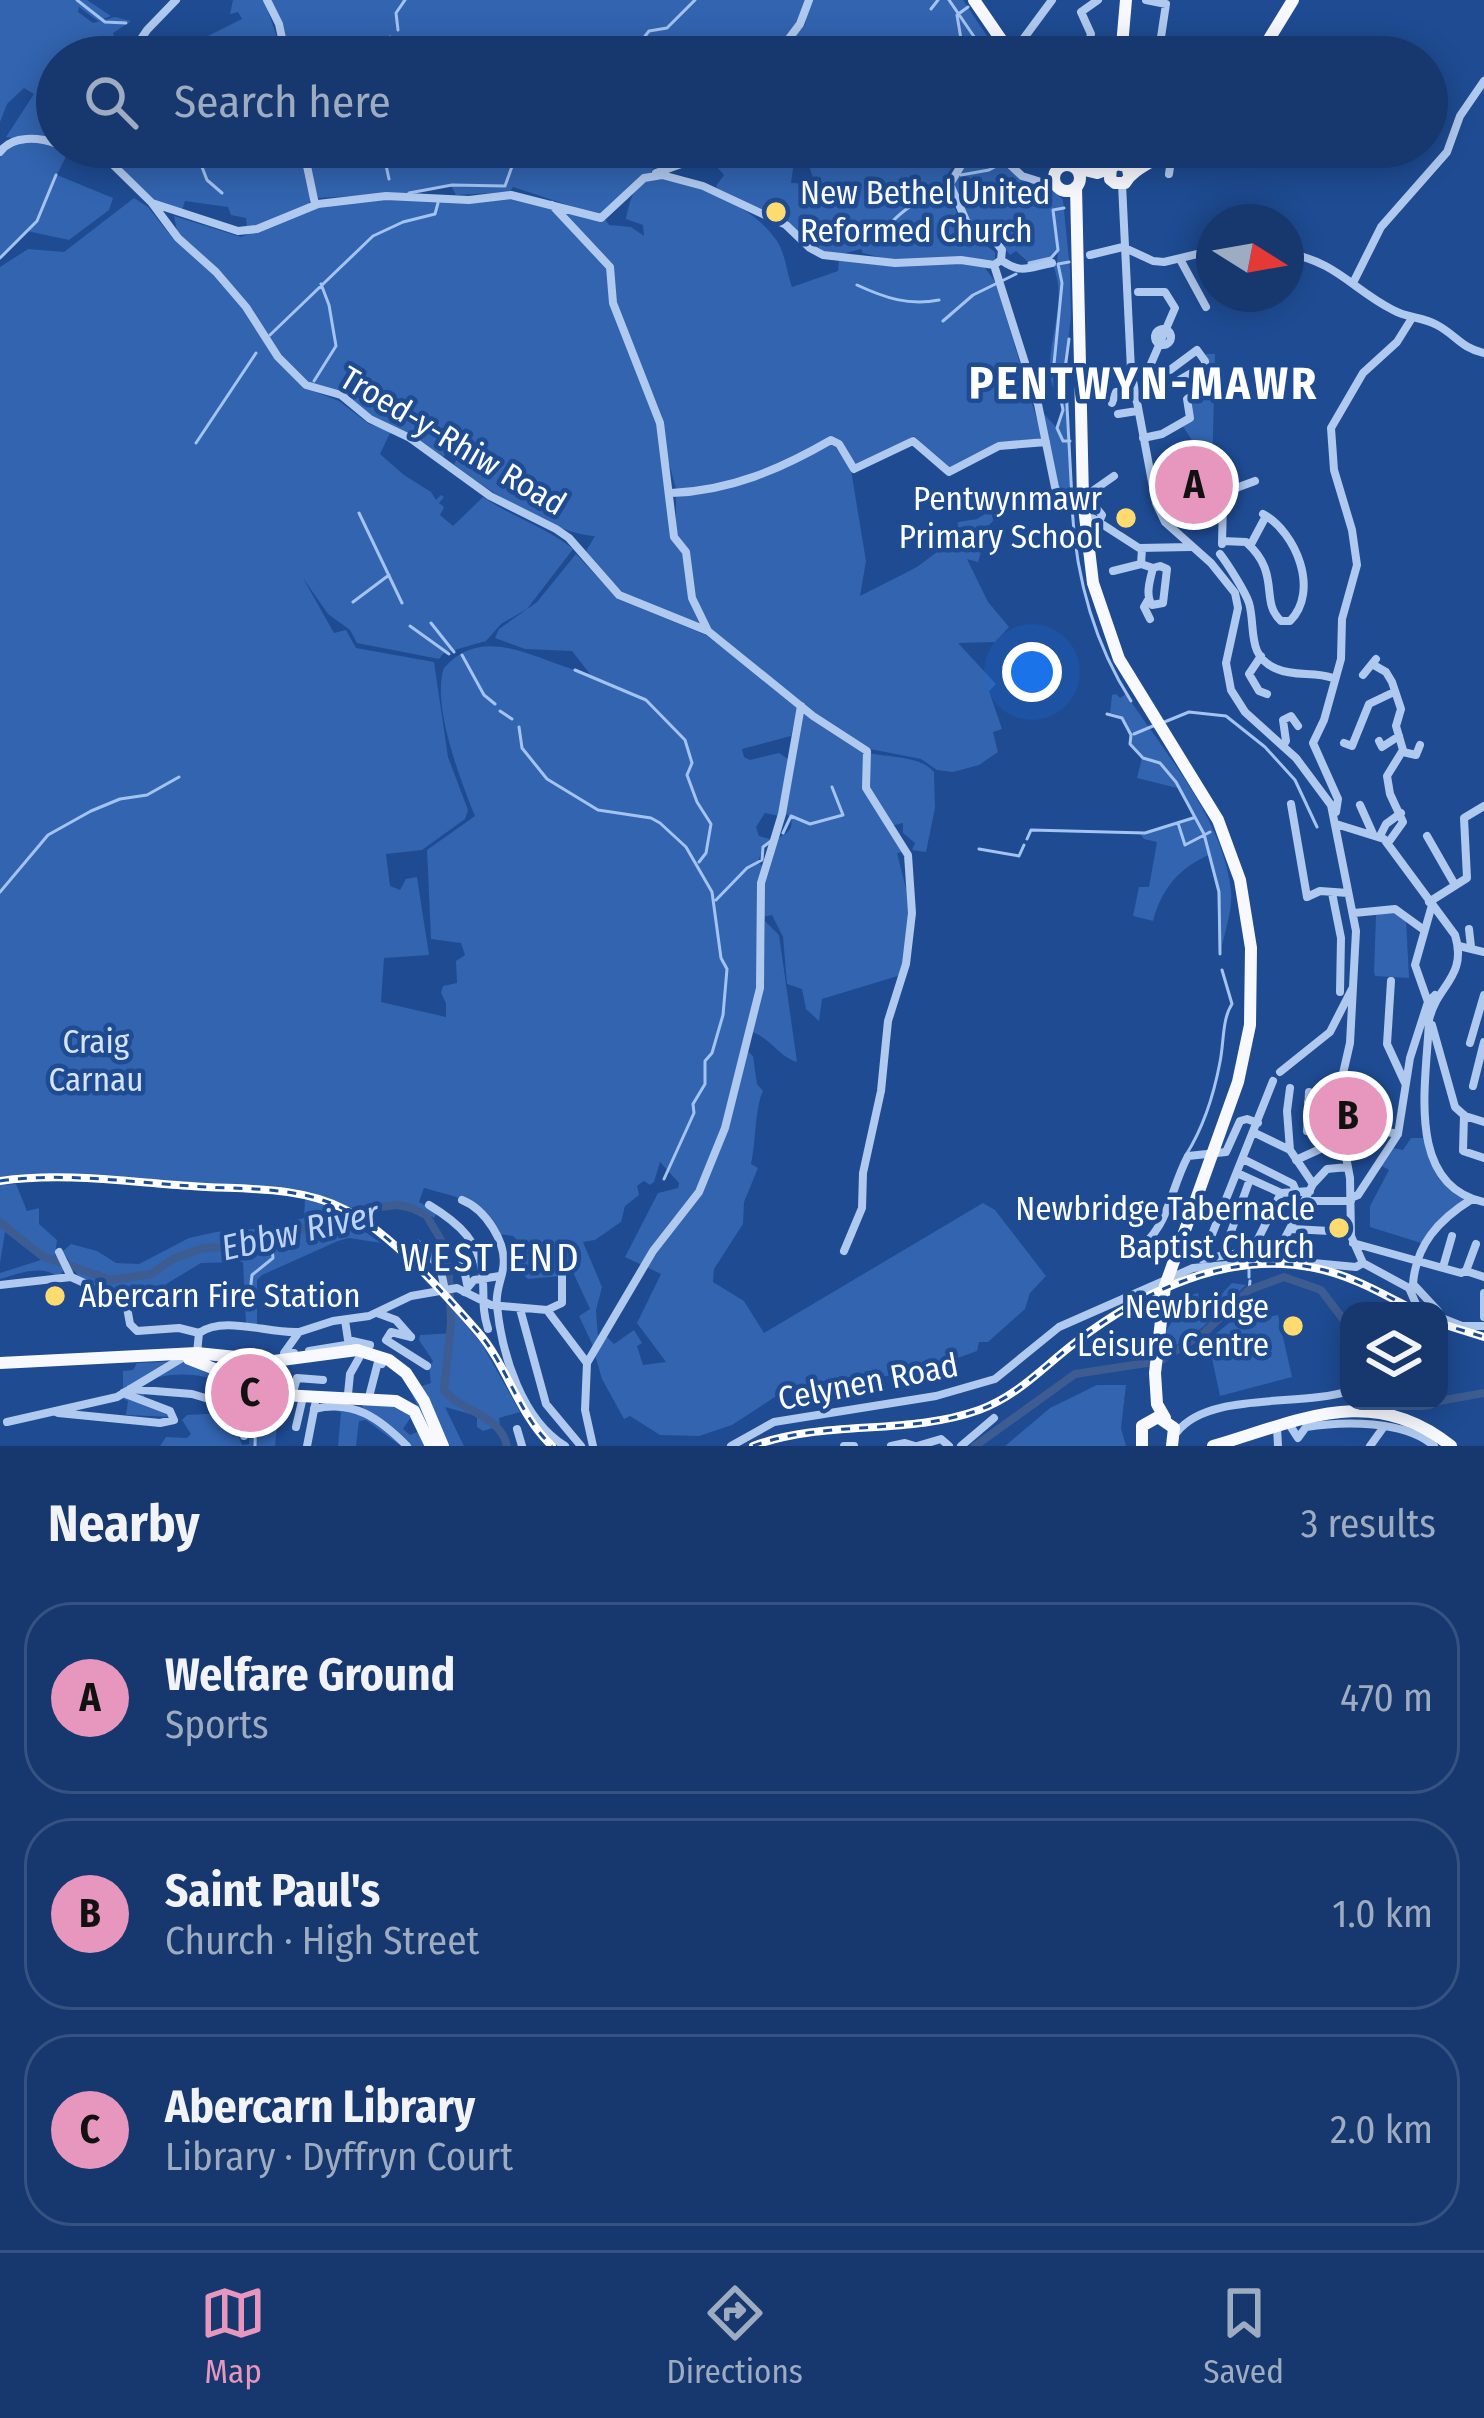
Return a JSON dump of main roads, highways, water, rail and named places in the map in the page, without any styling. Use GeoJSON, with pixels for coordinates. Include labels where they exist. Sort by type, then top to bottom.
{"type":"FeatureCollection","features":[{"type":"Feature","properties":{"kind":"main road"},"geometry":{"type":"LineString","coordinates":[[971,0],[996,36]]}},
{"type":"Feature","properties":{"kind":"main road"},"geometry":{"type":"LineString","coordinates":[[1123,36],[1126,0]]}},
{"type":"Feature","properties":{"kind":"main road"},"geometry":{"type":"LineString","coordinates":[[1271,36],[1294,0]]}},
{"type":"Feature","properties":{"kind":"main road"},"geometry":{"type":"LineString","coordinates":[[1062,168],[1083,499],[1093,584],[1119,659],[1218,820],[1240,880],[1251,948],[1250,1025],[1238,1082],[1175,1240],[1160,1317],[1153,1390],[1139,1432],[1142,1445]]}},
{"type":"Feature","properties":{"kind":"main road"},"geometry":{"type":"LineString","coordinates":[[1064,179],[1129,168]]}},
{"type":"Feature","properties":{"kind":"main road"},"geometry":{"type":"LineString","coordinates":[[0,1366],[197,1353],[270,1362],[346,1350],[389,1360],[418,1388],[443,1446]]}},
{"type":"Feature","properties":{"kind":"main road"},"geometry":{"type":"LineString","coordinates":[[0,1366],[182,1358],[301,1399],[386,1399],[414,1412],[431,1446]]}},
{"type":"Feature","properties":{"kind":"main road"},"geometry":{"type":"LineString","coordinates":[[250,1383],[270,1362]]}},
{"type":"Feature","properties":{"kind":"main road"},"geometry":{"type":"LineString","coordinates":[[1153,1390],[1174,1433]]}},
{"type":"Feature","properties":{"kind":"main road"},"geometry":{"type":"LineString","coordinates":[[1213,1446],[1343,1410],[1381,1411],[1409,1419],[1451,1446]]}},
{"type":"Feature","properties":{"kind":"main road"},"geometry":{"type":"LineString","coordinates":[[1146,1420],[1174,1433]]}},
{"type":"Feature","properties":{"kind":"waterway"},"geometry":{"type":"LineString","coordinates":[[77,0],[105,22],[126,23]]}},
{"type":"Feature","properties":{"kind":"waterway"},"geometry":{"type":"LineString","coordinates":[[398,30],[396,13],[405,0]]}},
{"type":"Feature","properties":{"kind":"waterway"},"geometry":{"type":"LineString","coordinates":[[645,36],[667,28],[695,0]]}},
{"type":"Feature","properties":{"kind":"waterway"},"geometry":{"type":"LineString","coordinates":[[931,9],[938,0]]}},
{"type":"Feature","properties":{"kind":"waterway"},"geometry":{"type":"LineString","coordinates":[[949,0],[974,36]]}},
{"type":"Feature","properties":{"kind":"waterway"},"geometry":{"type":"LineString","coordinates":[[960,36],[957,15],[968,7]]}},
{"type":"Feature","properties":{"kind":"waterway"},"geometry":{"type":"LineString","coordinates":[[202,168],[207,180],[222,193]]}},
{"type":"Feature","properties":{"kind":"waterway"},"geometry":{"type":"LineString","coordinates":[[387,168],[389,179]]}},
{"type":"Feature","properties":{"kind":"waterway"},"geometry":{"type":"LineString","coordinates":[[409,193],[452,185],[505,186],[511,168]]}},
{"type":"Feature","properties":{"kind":"waterway"},"geometry":{"type":"LineString","coordinates":[[961,175],[993,168]]}},
{"type":"Feature","properties":{"kind":"waterway"},"geometry":{"type":"LineString","coordinates":[[0,258],[37,221],[56,175]]}},
{"type":"Feature","properties":{"kind":"waterway"},"geometry":{"type":"LineString","coordinates":[[889,226],[947,182]]}},
{"type":"Feature","properties":{"kind":"waterway"},"geometry":{"type":"LineString","coordinates":[[270,335],[373,236],[435,214],[438,203]]}},
{"type":"Feature","properties":{"kind":"waterway"},"geometry":{"type":"LineString","coordinates":[[1029,263],[1051,258],[1058,250],[1053,210],[1064,208]]}},
{"type":"Feature","properties":{"kind":"waterway"},"geometry":{"type":"LineString","coordinates":[[1069,262],[1058,264],[1062,283],[1054,364],[1063,410],[1057,428],[1063,441],[1070,441]]}},
{"type":"Feature","properties":{"kind":"waterway"},"geometry":{"type":"LineString","coordinates":[[943,321],[973,295],[1016,274]]}},
{"type":"Feature","properties":{"kind":"waterway"},"geometry":{"type":"LineString","coordinates":[[314,381],[336,346],[321,284]]}},
{"type":"Feature","properties":{"kind":"waterway"},"geometry":{"type":"LineString","coordinates":[[857,285],[897,300],[939,300]]}},
{"type":"Feature","properties":{"kind":"waterway"},"geometry":{"type":"LineString","coordinates":[[1069,339],[1065,369],[1072,499]]}},
{"type":"Feature","properties":{"kind":"waterway"},"geometry":{"type":"LineString","coordinates":[[196,443],[256,353]]}},
{"type":"Feature","properties":{"kind":"waterway"},"geometry":{"type":"LineString","coordinates":[[1072,508],[1089,609],[1131,701]]}},
{"type":"Feature","properties":{"kind":"waterway"},"geometry":{"type":"LineString","coordinates":[[359,513],[402,603]]}},
{"type":"Feature","properties":{"kind":"waterway"},"geometry":{"type":"LineString","coordinates":[[353,602],[389,575]]}},
{"type":"Feature","properties":{"kind":"waterway"},"geometry":{"type":"LineString","coordinates":[[431,623],[454,652]]}},
{"type":"Feature","properties":{"kind":"waterway"},"geometry":{"type":"LineString","coordinates":[[410,626],[449,654]]}},
{"type":"Feature","properties":{"kind":"waterway"},"geometry":{"type":"LineString","coordinates":[[462,655],[484,695],[495,704]]}},
{"type":"Feature","properties":{"kind":"waterway"},"geometry":{"type":"LineString","coordinates":[[575,670],[646,700],[685,740],[692,763],[687,775],[711,824],[706,853],[699,862]]}},
{"type":"Feature","properties":{"kind":"waterway"},"geometry":{"type":"LineString","coordinates":[[500,711],[512,719]]}},
{"type":"Feature","properties":{"kind":"waterway"},"geometry":{"type":"LineString","coordinates":[[1162,723],[1189,712],[1226,716],[1265,747],[1295,780],[1317,827]]}},
{"type":"Feature","properties":{"kind":"waterway"},"geometry":{"type":"LineString","coordinates":[[1107,714],[1122,718],[1131,735],[1130,744],[1143,758],[1160,763],[1176,782],[1204,834],[1219,892],[1220,954]]}},
{"type":"Feature","properties":{"kind":"waterway"},"geometry":{"type":"LineString","coordinates":[[1134,734],[1153,726]]}},
{"type":"Feature","properties":{"kind":"waterway"},"geometry":{"type":"LineString","coordinates":[[519,727],[522,748],[547,779],[598,810],[660,823],[686,847],[712,892],[721,958],[727,969],[723,1015],[712,1053],[705,1061],[705,1084],[664,1179]]}},
{"type":"Feature","properties":{"kind":"waterway"},"geometry":{"type":"LineString","coordinates":[[0,892],[48,835],[91,811],[147,795],[179,777]]}},
{"type":"Feature","properties":{"kind":"waterway"},"geometry":{"type":"LineString","coordinates":[[783,833],[791,816],[810,824],[843,815],[832,787]]}},
{"type":"Feature","properties":{"kind":"waterway"},"geometry":{"type":"LineString","coordinates":[[1027,839],[1031,830],[1145,833],[1193,818]]}},
{"type":"Feature","properties":{"kind":"waterway"},"geometry":{"type":"LineString","coordinates":[[1178,823],[1185,845],[1210,832]]}},
{"type":"Feature","properties":{"kind":"waterway"},"geometry":{"type":"LineString","coordinates":[[716,900],[747,868],[762,860],[763,847],[771,841]]}},
{"type":"Feature","properties":{"kind":"waterway"},"geometry":{"type":"LineString","coordinates":[[979,849],[1019,856],[1024,845]]}},
{"type":"Feature","properties":{"kind":"waterway"},"geometry":{"type":"LineString","coordinates":[[1186,1155],[1211,1098],[1232,1004],[1222,970]]}},
{"type":"Feature","properties":{"kind":"waterway","name":"Ebbw River"},"geometry":{"type":"LineString","coordinates":[[0,1222],[42,1256],[111,1280],[151,1274],[203,1248],[247,1247],[363,1209],[411,1208],[426,1215],[443,1243],[449,1275],[451,1323],[444,1390],[497,1427],[507,1446]]}},
{"type":"Feature","properties":{"kind":"waterway"},"geometry":{"type":"LineString","coordinates":[[254,1304],[249,1301],[252,1275],[273,1258],[271,1240]]}},
{"type":"Feature","properties":{"kind":"waterway"},"geometry":{"type":"LineString","coordinates":[[1249,1270],[1249,1277]]}},
{"type":"Feature","properties":{"kind":"waterway","name":"Ebbw River"},"geometry":{"type":"LineString","coordinates":[[975,1446],[1075,1374],[1160,1361],[1204,1333],[1249,1290],[1284,1277],[1321,1290],[1340,1315]]}},
{"type":"Feature","properties":{"kind":"waterway"},"geometry":{"type":"LineString","coordinates":[[1249,1290],[1250,1281]]}},
{"type":"Feature","properties":{"kind":"waterway","name":"Ebbw River"},"geometry":{"type":"LineString","coordinates":[[1448,1399],[1484,1393]]}},
{"type":"Feature","properties":{"kind":"waterway"},"geometry":{"type":"LineString","coordinates":[[255,1446],[256,1399]]}},
{"type":"Feature","properties":{"kind":"railway"},"geometry":{"type":"LineString","coordinates":[[0,1181],[72,1178],[269,1190],[308,1196],[344,1209],[398,1248],[478,1332],[530,1420],[552,1446]]}},
{"type":"Feature","properties":{"kind":"railway"},"geometry":{"type":"LineString","coordinates":[[753,1446],[809,1433],[923,1423],[979,1410],[1018,1389],[1129,1306],[1219,1270],[1283,1264],[1315,1268],[1354,1280],[1398,1302]]}},
{"type":"Feature","properties":{"kind":"railway"},"geometry":{"type":"LineString","coordinates":[[1448,1326],[1484,1337]]}},
{"type":"Feature","properties":{"kind":"place","name":"New Bethel United Reformed Church"},"geometry":{"type":"Point","coordinates":[776,212]}},
{"type":"Feature","properties":{"kind":"place","name":"Welfare Ground"},"geometry":{"type":"Point","coordinates":[1194,485]}},
{"type":"Feature","properties":{"kind":"place","name":"Pentwynmawr Primary School"},"geometry":{"type":"Point","coordinates":[1126,518]}},
{"type":"Feature","properties":{"kind":"place","name":"Saint Paul's"},"geometry":{"type":"Point","coordinates":[1348,1116]}},
{"type":"Feature","properties":{"kind":"place","name":"Newbridge Tabernacle Baptist Church"},"geometry":{"type":"Point","coordinates":[1339,1228]}},
{"type":"Feature","properties":{"kind":"place","name":"Abercarn Fire Station"},"geometry":{"type":"Point","coordinates":[55,1296]}},
{"type":"Feature","properties":{"kind":"place","name":"Newbridge Leisure Centre"},"geometry":{"type":"Point","coordinates":[1293,1326]}},
{"type":"Feature","properties":{"kind":"place","name":"Abercarn Library"},"geometry":{"type":"Point","coordinates":[250,1393]}},
{"type":"Feature","properties":{"kind":"district","name":"PENTWYN-MAWR"},"geometry":{"type":"Point","coordinates":[1144,384]}},
{"type":"Feature","properties":{"kind":"district","name":"WEST END"},"geometry":{"type":"Point","coordinates":[491,1258]}},
{"type":"Feature","properties":{"kind":"park label","name":"Craig Carnau"},"geometry":{"type":"Point","coordinates":[96,1061]}}]}
